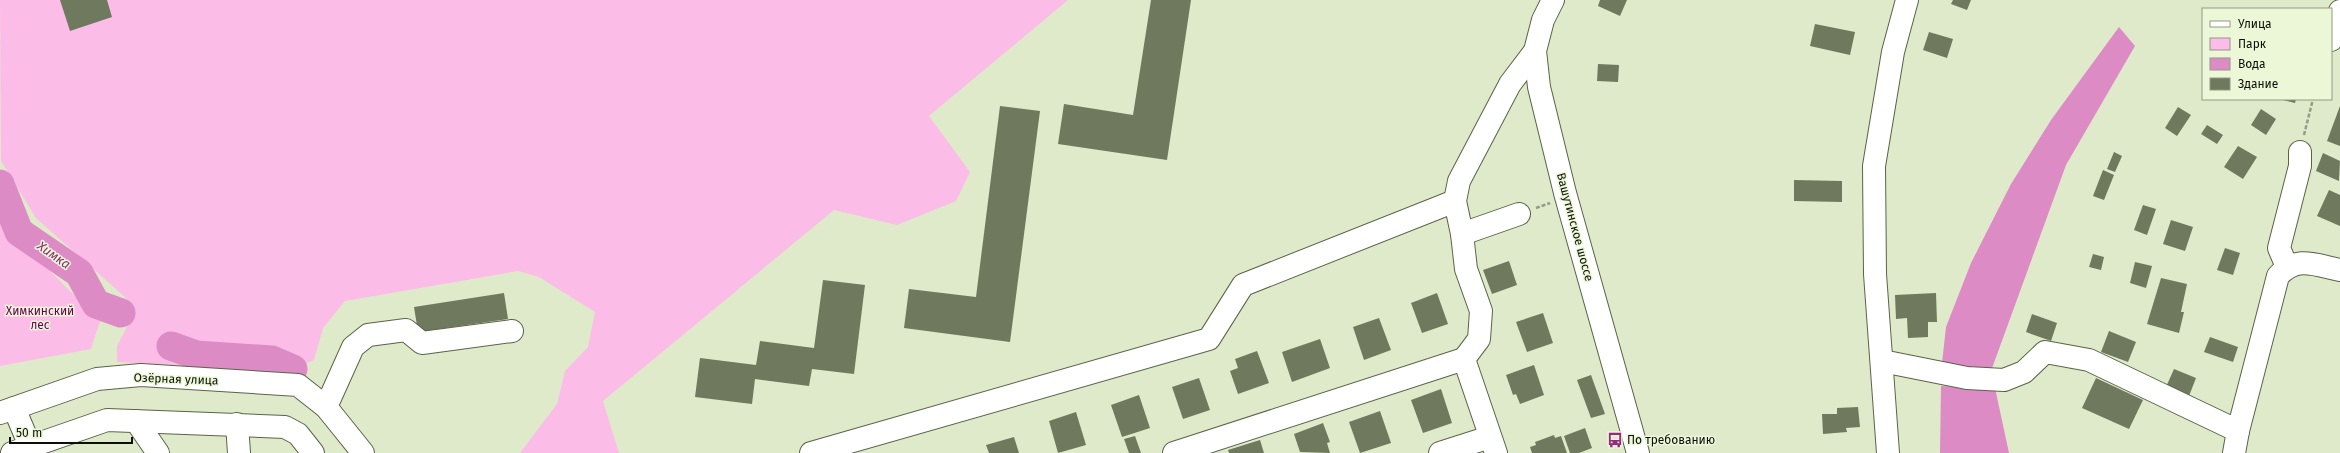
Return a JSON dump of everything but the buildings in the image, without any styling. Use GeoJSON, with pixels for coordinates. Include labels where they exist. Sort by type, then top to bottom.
{"type":"FeatureCollection","features":[{"type":"Feature","properties":{"kind":"street","name":"Вашутинское шоссе"},"geometry":{"type":"LineString","coordinates":[[1553,0],[1543,20],[1535,51],[1539,87],[1565,193],[1638,453]]}},
{"type":"Feature","properties":{"kind":"street"},"geometry":{"type":"LineString","coordinates":[[1888,453],[1875,274],[1874,166],[1893,52],[1908,0]]}},
{"type":"Feature","properties":{"kind":"street"},"geometry":{"type":"LineString","coordinates":[[2332,37],[2340,11]]}},
{"type":"Feature","properties":{"kind":"street"},"geometry":{"type":"LineString","coordinates":[[1174,453],[1200,449],[1464,359],[1479,339],[1481,311],[1466,269],[1462,234],[1455,201],[1459,181],[1510,84],[1535,51]]}},
{"type":"Feature","properties":{"kind":"street"},"geometry":{"type":"LineString","coordinates":[[2287,267],[2279,248],[2300,166],[2300,152]]}},
{"type":"Feature","properties":{"kind":"street"},"geometry":{"type":"LineString","coordinates":[[811,453],[1209,338],[1243,285],[1455,201]]}},
{"type":"Feature","properties":{"kind":"street"},"geometry":{"type":"LineString","coordinates":[[1462,234],[1519,214]]}},
{"type":"Feature","properties":{"kind":"street"},"geometry":{"type":"LineString","coordinates":[[2234,453],[2238,431],[2278,276],[2287,267],[2301,262],[2340,270]]}},
{"type":"Feature","properties":{"kind":"street"},"geometry":{"type":"LineString","coordinates":[[326,407],[353,347],[368,335],[406,330],[422,343],[512,331]]}},
{"type":"Feature","properties":{"kind":"street"},"geometry":{"type":"LineString","coordinates":[[1882,361],[1967,378],[2004,380],[2024,372],[2045,352],[2089,360],[2238,431]]}},
{"type":"Feature","properties":{"kind":"street"},"geometry":{"type":"LineString","coordinates":[[1440,453],[1493,445],[1464,359]]}},
{"type":"Feature","properties":{"kind":"street","name":"Озёрная улица"},"geometry":{"type":"LineString","coordinates":[[7,410],[97,379],[141,375],[298,385],[326,407],[363,453]]}},
{"type":"Feature","properties":{"kind":"street"},"geometry":{"type":"LineString","coordinates":[[7,410],[26,451],[107,420],[285,427],[298,434],[313,453]]}},
{"type":"Feature","properties":{"kind":"street"},"geometry":{"type":"LineString","coordinates":[[136,421],[158,453]]}},
{"type":"Feature","properties":{"kind":"street"},"geometry":{"type":"LineString","coordinates":[[237,424],[239,453]]}},
{"type":"Feature","properties":{"kind":"path"},"geometry":{"type":"LineString","coordinates":[[2300,152],[2313,100]]}},
{"type":"Feature","properties":{"kind":"path"},"geometry":{"type":"LineString","coordinates":[[1519,214],[1548,204],[1565,193]]}},
{"type":"Feature","properties":{"kind":"green space"},"geometry":{"type":"Polygon","coordinates":[[[0,0],[1068,0],[929,116],[970,172],[956,201],[897,225],[834,210],[603,401],[619,453],[520,453],[557,404],[565,371],[588,347],[595,312],[539,277],[518,271],[345,301],[323,328],[314,360],[293,369],[272,360],[231,368],[117,362],[117,346],[133,315],[126,298],[36,218],[1,161],[0,0]]]}},
{"type":"Feature","properties":{"kind":"green space","name":"Химкинский лес"},"geometry":{"type":"Polygon","coordinates":[[[0,221],[100,321],[91,349],[0,366],[0,221]]]}},
{"type":"Feature","properties":{"kind":"water"},"geometry":{"type":"Polygon","coordinates":[[[2119,27],[2135,46],[2066,165],[1991,371],[1942,363],[1946,327],[1971,263],[2011,184],[2051,120],[2119,27]]]}},
{"type":"Feature","properties":{"kind":"water"},"geometry":{"type":"Polygon","coordinates":[[[1941,386],[1995,388],[2009,453],[1940,453],[1941,386]]]}},
{"type":"Feature","properties":{"kind":"waterway","name":"Химка"},"geometry":{"type":"LineString","coordinates":[[0,184],[19,232],[79,273],[96,304],[121,313]]}},
{"type":"Feature","properties":{"kind":"waterway","name":"Химка"},"geometry":{"type":"LineString","coordinates":[[171,346],[196,355],[272,360],[293,369]]}},
{"type":"Feature","properties":{"kind":"place","name":"По требованию"},"geometry":{"type":"Point","coordinates":[1615,440]}}]}
